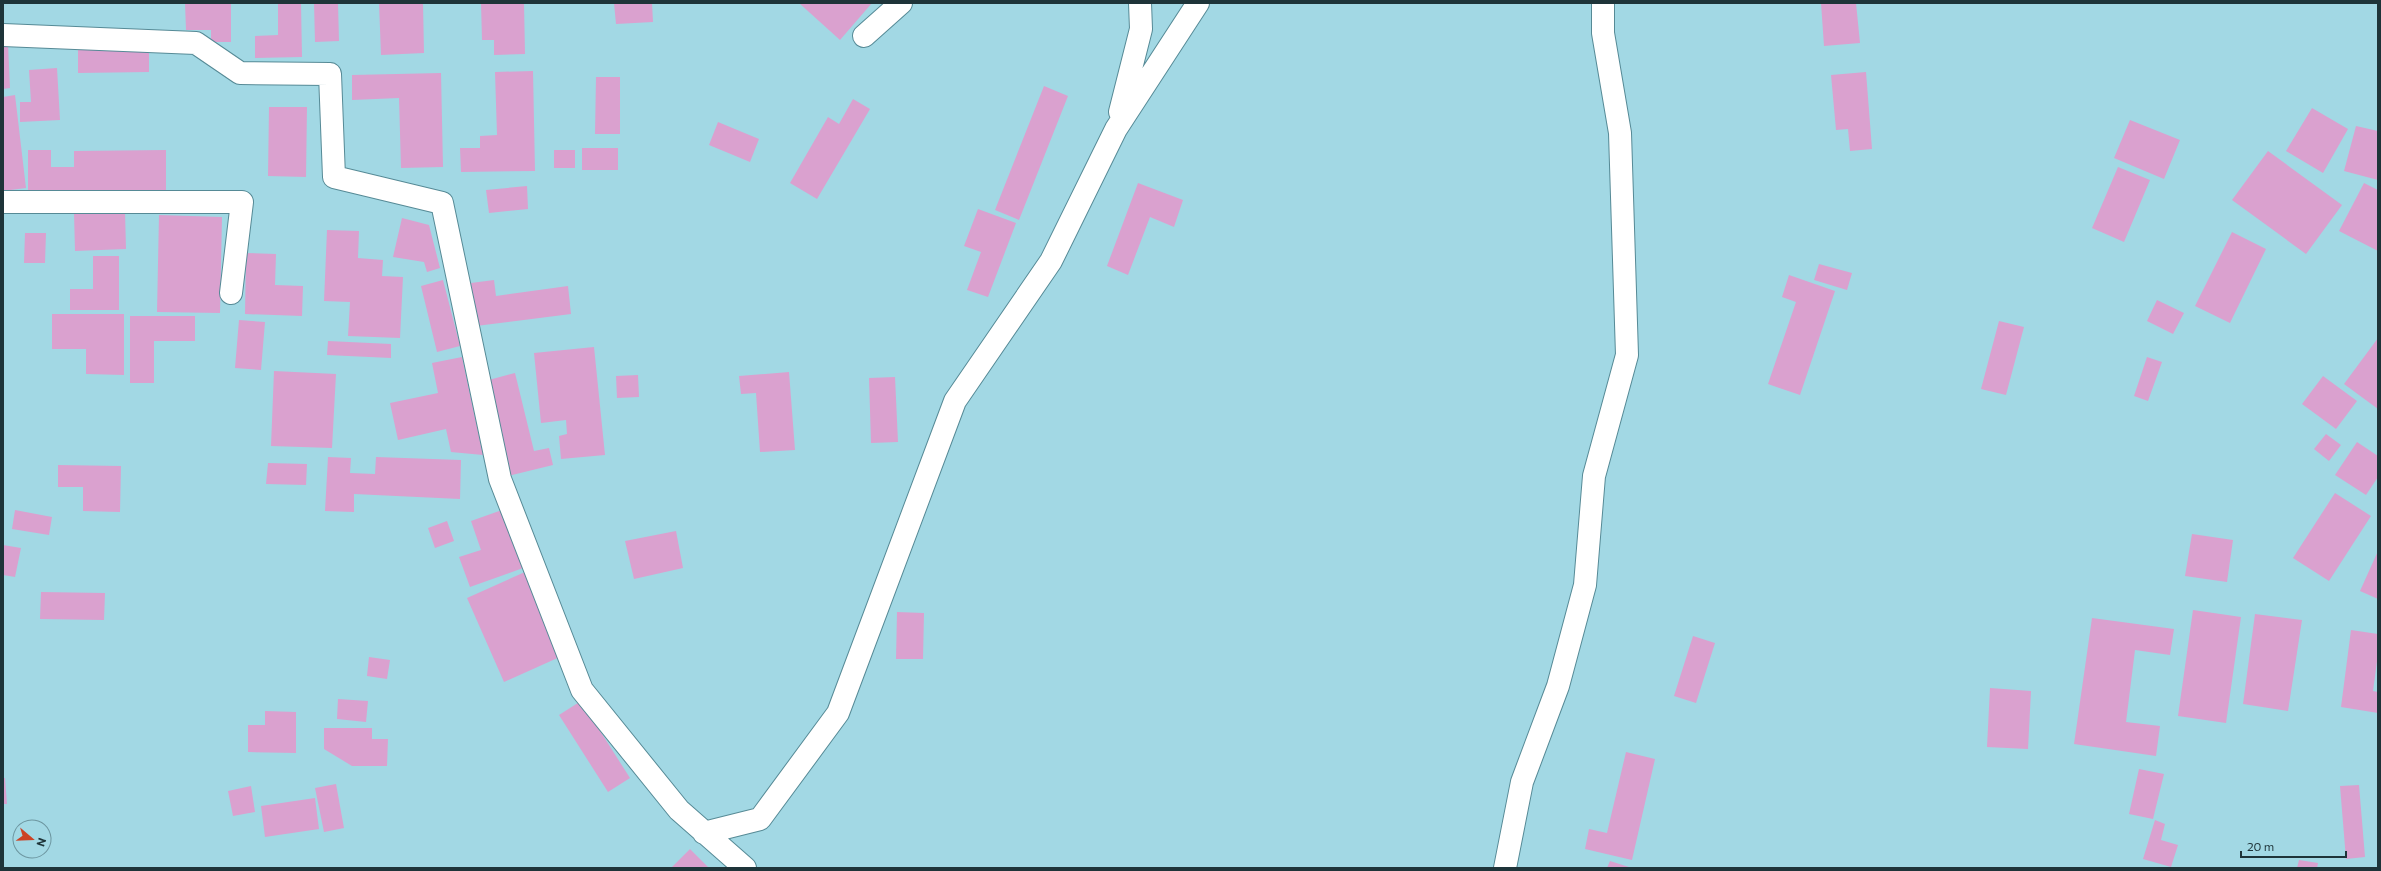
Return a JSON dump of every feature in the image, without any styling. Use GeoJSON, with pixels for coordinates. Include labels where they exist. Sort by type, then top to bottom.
{"type":"FeatureCollection","features":[{"type":"Feature","properties":{"kind":"street"},"geometry":{"type":"LineString","coordinates":[[864,36],[901,3]]}},
{"type":"Feature","properties":{"kind":"street"},"geometry":{"type":"LineString","coordinates":[[1116,129],[1141,29],[1140,3]]}},
{"type":"Feature","properties":{"kind":"street"},"geometry":{"type":"LineString","coordinates":[[704,833],[760,819],[838,714],[956,401],[1051,261],[1116,129],[1198,3]]}},
{"type":"Feature","properties":{"kind":"street"},"geometry":{"type":"LineString","coordinates":[[1505,868],[1522,782],[1558,686],[1584,585],[1594,476],[1627,355],[1620,133],[1603,33],[1603,3]]}},
{"type":"Feature","properties":{"kind":"street"},"geometry":{"type":"LineString","coordinates":[[3,35],[196,42],[240,73],[330,74],[334,176],[442,203],[500,480],[582,690],[679,810],[745,868]]}},
{"type":"Feature","properties":{"kind":"street"},"geometry":{"type":"LineString","coordinates":[[3,202],[242,202],[231,293]]}},
{"type":"Feature","properties":{"kind":"building"},"geometry":{"type":"Polygon","coordinates":[[[185,3],[231,3],[231,42],[211,42],[211,30],[186,30],[185,3]]]}},
{"type":"Feature","properties":{"kind":"building"},"geometry":{"type":"Polygon","coordinates":[[[278,3],[301,3],[302,57],[255,58],[255,36],[278,35],[278,3]]]}},
{"type":"Feature","properties":{"kind":"building"},"geometry":{"type":"Polygon","coordinates":[[[314,3],[338,3],[339,41],[315,42],[314,3]]]}},
{"type":"Feature","properties":{"kind":"building"},"geometry":{"type":"Polygon","coordinates":[[[379,3],[423,3],[424,53],[381,55],[379,3]]]}},
{"type":"Feature","properties":{"kind":"building"},"geometry":{"type":"Polygon","coordinates":[[[481,3],[524,3],[525,54],[494,55],[494,40],[482,40],[481,3]]]}},
{"type":"Feature","properties":{"kind":"building"},"geometry":{"type":"Polygon","coordinates":[[[614,3],[652,3],[653,22],[616,24],[614,3]]]}},
{"type":"Feature","properties":{"kind":"building"},"geometry":{"type":"Polygon","coordinates":[[[799,3],[872,3],[840,40],[799,3]]]}},
{"type":"Feature","properties":{"kind":"building"},"geometry":{"type":"Polygon","coordinates":[[[1821,3],[1856,3],[1860,43],[1824,46],[1821,3]]]}},
{"type":"Feature","properties":{"kind":"building"},"geometry":{"type":"Polygon","coordinates":[[[3,44],[8,44],[10,88],[3,89],[3,44]]]}},
{"type":"Feature","properties":{"kind":"building"},"geometry":{"type":"Polygon","coordinates":[[[149,49],[149,72],[78,73],[78,50],[149,49]]]}},
{"type":"Feature","properties":{"kind":"building"},"geometry":{"type":"Polygon","coordinates":[[[57,68],[60,120],[20,122],[20,102],[31,102],[29,70],[57,68]]]}},
{"type":"Feature","properties":{"kind":"building"},"geometry":{"type":"Polygon","coordinates":[[[533,71],[535,171],[461,172],[460,148],[480,148],[480,136],[497,135],[495,72],[533,71]]]}},
{"type":"Feature","properties":{"kind":"building"},"geometry":{"type":"Polygon","coordinates":[[[1866,72],[1872,149],[1850,151],[1848,129],[1836,130],[1831,75],[1866,72]]]}},
{"type":"Feature","properties":{"kind":"building"},"geometry":{"type":"Polygon","coordinates":[[[441,73],[443,167],[401,168],[399,98],[352,100],[352,75],[441,73]]]}},
{"type":"Feature","properties":{"kind":"building"},"geometry":{"type":"Polygon","coordinates":[[[596,77],[620,77],[620,134],[595,134],[596,77]]]}},
{"type":"Feature","properties":{"kind":"building"},"geometry":{"type":"Polygon","coordinates":[[[1044,86],[1068,96],[1019,220],[995,210],[1044,86]]]}},
{"type":"Feature","properties":{"kind":"building"},"geometry":{"type":"Polygon","coordinates":[[[15,95],[26,188],[3,191],[3,97],[15,95]]]}},
{"type":"Feature","properties":{"kind":"building"},"geometry":{"type":"Polygon","coordinates":[[[853,99],[870,109],[817,199],[790,183],[828,117],[839,124],[853,99]]]}},
{"type":"Feature","properties":{"kind":"building"},"geometry":{"type":"Polygon","coordinates":[[[269,107],[307,107],[306,177],[268,176],[269,107]]]}},
{"type":"Feature","properties":{"kind":"building"},"geometry":{"type":"Polygon","coordinates":[[[2312,108],[2348,129],[2323,173],[2286,151],[2312,108]]]}},
{"type":"Feature","properties":{"kind":"building"},"geometry":{"type":"Polygon","coordinates":[[[2130,120],[2180,140],[2164,179],[2114,158],[2130,120]]]}},
{"type":"Feature","properties":{"kind":"building"},"geometry":{"type":"Polygon","coordinates":[[[718,122],[759,139],[750,162],[709,145],[718,122]]]}},
{"type":"Feature","properties":{"kind":"building"},"geometry":{"type":"Polygon","coordinates":[[[2356,126],[2378,131],[2378,180],[2344,171],[2356,126]]]}},
{"type":"Feature","properties":{"kind":"building"},"geometry":{"type":"Polygon","coordinates":[[[582,148],[618,148],[618,170],[582,170],[582,148]]]}},
{"type":"Feature","properties":{"kind":"building"},"geometry":{"type":"Polygon","coordinates":[[[28,150],[51,150],[51,167],[74,167],[74,151],[166,150],[166,191],[28,191],[28,150]]]}},
{"type":"Feature","properties":{"kind":"building"},"geometry":{"type":"Polygon","coordinates":[[[554,150],[575,150],[575,168],[554,168],[554,150]]]}},
{"type":"Feature","properties":{"kind":"building"},"geometry":{"type":"Polygon","coordinates":[[[2268,151],[2342,205],[2306,254],[2232,200],[2268,151]]]}},
{"type":"Feature","properties":{"kind":"building"},"geometry":{"type":"Polygon","coordinates":[[[2118,167],[2150,180],[2124,242],[2092,228],[2118,167]]]}},
{"type":"Feature","properties":{"kind":"building"},"geometry":{"type":"Polygon","coordinates":[[[1138,183],[1183,200],[1174,227],[1150,217],[1128,275],[1107,266],[1138,183]]]}},
{"type":"Feature","properties":{"kind":"building"},"geometry":{"type":"Polygon","coordinates":[[[2364,183],[2378,190],[2378,251],[2339,231],[2364,183]]]}},
{"type":"Feature","properties":{"kind":"building"},"geometry":{"type":"Polygon","coordinates":[[[527,186],[528,209],[489,213],[486,190],[527,186]]]}},
{"type":"Feature","properties":{"kind":"building"},"geometry":{"type":"Polygon","coordinates":[[[978,209],[1016,223],[988,297],[967,290],[981,252],[964,246],[978,209]]]}},
{"type":"Feature","properties":{"kind":"building"},"geometry":{"type":"Polygon","coordinates":[[[125,211],[126,249],[75,251],[74,213],[125,211]]]}},
{"type":"Feature","properties":{"kind":"building"},"geometry":{"type":"Polygon","coordinates":[[[159,215],[222,217],[220,313],[157,312],[159,215]]]}},
{"type":"Feature","properties":{"kind":"building"},"geometry":{"type":"Polygon","coordinates":[[[402,218],[429,225],[440,268],[427,272],[424,262],[393,257],[402,218]]]}},
{"type":"Feature","properties":{"kind":"building"},"geometry":{"type":"Polygon","coordinates":[[[327,230],[359,231],[358,258],[383,260],[382,276],[403,277],[400,338],[348,336],[350,302],[324,301],[327,230]]]}},
{"type":"Feature","properties":{"kind":"building"},"geometry":{"type":"Polygon","coordinates":[[[2232,232],[2266,249],[2230,323],[2195,306],[2232,232]]]}},
{"type":"Feature","properties":{"kind":"building"},"geometry":{"type":"Polygon","coordinates":[[[25,233],[46,233],[45,263],[24,263],[25,233]]]}},
{"type":"Feature","properties":{"kind":"building"},"geometry":{"type":"Polygon","coordinates":[[[246,253],[276,254],[275,285],[303,286],[302,316],[245,314],[246,253]]]}},
{"type":"Feature","properties":{"kind":"building"},"geometry":{"type":"Polygon","coordinates":[[[93,256],[119,256],[119,310],[70,310],[70,289],[93,289],[93,256]]]}},
{"type":"Feature","properties":{"kind":"building"},"geometry":{"type":"Polygon","coordinates":[[[1819,264],[1852,273],[1847,290],[1814,280],[1819,264]]]}},
{"type":"Feature","properties":{"kind":"building"},"geometry":{"type":"Polygon","coordinates":[[[1789,275],[1835,291],[1800,395],[1768,384],[1796,302],[1782,297],[1789,275]]]}},
{"type":"Feature","properties":{"kind":"building"},"geometry":{"type":"Polygon","coordinates":[[[443,280],[460,346],[437,352],[421,286],[443,280]]]}},
{"type":"Feature","properties":{"kind":"building"},"geometry":{"type":"Polygon","coordinates":[[[494,280],[496,296],[568,286],[571,314],[476,326],[471,283],[494,280]]]}},
{"type":"Feature","properties":{"kind":"building"},"geometry":{"type":"Polygon","coordinates":[[[2157,300],[2184,313],[2173,334],[2147,321],[2157,300]]]}},
{"type":"Feature","properties":{"kind":"building"},"geometry":{"type":"Polygon","coordinates":[[[52,314],[124,314],[124,375],[86,374],[86,349],[52,349],[52,314]]]}},
{"type":"Feature","properties":{"kind":"building"},"geometry":{"type":"Polygon","coordinates":[[[130,316],[195,316],[195,341],[154,341],[154,383],[130,383],[130,316]]]}},
{"type":"Feature","properties":{"kind":"building"},"geometry":{"type":"Polygon","coordinates":[[[239,320],[265,322],[261,370],[235,368],[239,320]]]}},
{"type":"Feature","properties":{"kind":"building"},"geometry":{"type":"Polygon","coordinates":[[[1999,321],[2024,327],[2006,395],[1981,389],[1999,321]]]}},
{"type":"Feature","properties":{"kind":"building"},"geometry":{"type":"Polygon","coordinates":[[[2378,338],[2378,409],[2344,384],[2378,338]]]}},
{"type":"Feature","properties":{"kind":"building"},"geometry":{"type":"Polygon","coordinates":[[[328,341],[391,344],[391,358],[327,355],[328,341]]]}},
{"type":"Feature","properties":{"kind":"building"},"geometry":{"type":"Polygon","coordinates":[[[594,347],[605,455],[561,459],[559,436],[567,434],[566,420],[541,423],[534,353],[594,347]]]}},
{"type":"Feature","properties":{"kind":"building"},"geometry":{"type":"Polygon","coordinates":[[[462,357],[483,455],[451,452],[446,429],[398,440],[390,403],[438,393],[432,363],[462,357]]]}},
{"type":"Feature","properties":{"kind":"building"},"geometry":{"type":"Polygon","coordinates":[[[2147,357],[2162,362],[2148,401],[2134,396],[2147,357]]]}},
{"type":"Feature","properties":{"kind":"building"},"geometry":{"type":"Polygon","coordinates":[[[274,371],[336,374],[332,448],[271,446],[274,371]]]}},
{"type":"Feature","properties":{"kind":"building"},"geometry":{"type":"Polygon","coordinates":[[[789,372],[795,450],[760,452],[756,393],[741,394],[739,376],[789,372]]]}},
{"type":"Feature","properties":{"kind":"building"},"geometry":{"type":"Polygon","coordinates":[[[515,373],[534,451],[549,448],[553,465],[508,476],[485,381],[515,373]]]}},
{"type":"Feature","properties":{"kind":"building"},"geometry":{"type":"Polygon","coordinates":[[[638,375],[639,397],[617,398],[616,376],[638,375]]]}},
{"type":"Feature","properties":{"kind":"building"},"geometry":{"type":"Polygon","coordinates":[[[2323,376],[2357,401],[2336,429],[2302,404],[2323,376]]]}},
{"type":"Feature","properties":{"kind":"building"},"geometry":{"type":"Polygon","coordinates":[[[895,377],[898,442],[871,443],[869,378],[895,377]]]}},
{"type":"Feature","properties":{"kind":"building"},"geometry":{"type":"Polygon","coordinates":[[[2326,434],[2341,445],[2329,461],[2314,449],[2326,434]]]}},
{"type":"Feature","properties":{"kind":"building"},"geometry":{"type":"Polygon","coordinates":[[[2357,442],[2378,456],[2378,477],[2366,495],[2335,475],[2357,442]]]}},
{"type":"Feature","properties":{"kind":"building"},"geometry":{"type":"Polygon","coordinates":[[[328,457],[351,458],[350,473],[375,474],[376,457],[461,460],[460,499],[354,494],[354,512],[325,511],[328,457]]]}},
{"type":"Feature","properties":{"kind":"building"},"geometry":{"type":"Polygon","coordinates":[[[268,463],[307,464],[306,485],[266,484],[268,463]]]}},
{"type":"Feature","properties":{"kind":"building"},"geometry":{"type":"Polygon","coordinates":[[[58,465],[121,466],[120,512],[83,511],[83,487],[58,487],[58,465]]]}},
{"type":"Feature","properties":{"kind":"building"},"geometry":{"type":"Polygon","coordinates":[[[2335,493],[2371,516],[2329,581],[2293,558],[2335,493]]]}},
{"type":"Feature","properties":{"kind":"building"},"geometry":{"type":"Polygon","coordinates":[[[15,510],[52,517],[49,535],[12,529],[15,510]]]}},
{"type":"Feature","properties":{"kind":"building"},"geometry":{"type":"Polygon","coordinates":[[[502,510],[523,568],[470,587],[459,557],[481,550],[471,521],[502,510]]]}},
{"type":"Feature","properties":{"kind":"building"},"geometry":{"type":"Polygon","coordinates":[[[447,521],[454,541],[435,548],[428,528],[447,521]]]}},
{"type":"Feature","properties":{"kind":"building"},"geometry":{"type":"Polygon","coordinates":[[[676,531],[683,568],[634,579],[625,541],[676,531]]]}},
{"type":"Feature","properties":{"kind":"building"},"geometry":{"type":"Polygon","coordinates":[[[2192,534],[2233,540],[2227,582],[2185,576],[2192,534]]]}},
{"type":"Feature","properties":{"kind":"building"},"geometry":{"type":"Polygon","coordinates":[[[3,545],[21,548],[15,577],[3,575],[3,545]]]}},
{"type":"Feature","properties":{"kind":"building"},"geometry":{"type":"Polygon","coordinates":[[[2378,551],[2378,599],[2360,591],[2378,551]]]}},
{"type":"Feature","properties":{"kind":"building"},"geometry":{"type":"Polygon","coordinates":[[[525,572],[562,656],[504,682],[467,598],[525,572]]]}},
{"type":"Feature","properties":{"kind":"building"},"geometry":{"type":"Polygon","coordinates":[[[41,592],[105,593],[104,620],[40,619],[41,592]]]}},
{"type":"Feature","properties":{"kind":"building"},"geometry":{"type":"Polygon","coordinates":[[[2193,610],[2241,617],[2226,723],[2178,716],[2193,610]]]}},
{"type":"Feature","properties":{"kind":"building"},"geometry":{"type":"Polygon","coordinates":[[[897,612],[924,613],[923,659],[896,659],[897,612]]]}},
{"type":"Feature","properties":{"kind":"building"},"geometry":{"type":"Polygon","coordinates":[[[2255,614],[2302,620],[2288,711],[2243,704],[2255,614]]]}},
{"type":"Feature","properties":{"kind":"building"},"geometry":{"type":"Polygon","coordinates":[[[2092,618],[2174,629],[2170,655],[2135,650],[2126,722],[2160,726],[2156,756],[2074,744],[2092,618]]]}},
{"type":"Feature","properties":{"kind":"building"},"geometry":{"type":"Polygon","coordinates":[[[2351,630],[2378,634],[2378,654],[2373,691],[2378,692],[2378,713],[2341,707],[2351,630]]]}},
{"type":"Feature","properties":{"kind":"building"},"geometry":{"type":"Polygon","coordinates":[[[1693,636],[1715,643],[1696,703],[1674,696],[1693,636]]]}},
{"type":"Feature","properties":{"kind":"building"},"geometry":{"type":"Polygon","coordinates":[[[369,657],[390,660],[387,679],[367,676],[369,657]]]}},
{"type":"Feature","properties":{"kind":"building"},"geometry":{"type":"Polygon","coordinates":[[[1990,688],[2031,691],[2028,749],[1987,747],[1990,688]]]}},
{"type":"Feature","properties":{"kind":"building"},"geometry":{"type":"Polygon","coordinates":[[[338,699],[368,701],[366,722],[337,719],[338,699]]]}},
{"type":"Feature","properties":{"kind":"building"},"geometry":{"type":"Polygon","coordinates":[[[581,701],[630,778],[608,792],[559,715],[581,701]]]}},
{"type":"Feature","properties":{"kind":"building"},"geometry":{"type":"Polygon","coordinates":[[[265,711],[296,712],[296,753],[248,752],[248,725],[265,725],[265,711]]]}},
{"type":"Feature","properties":{"kind":"building"},"geometry":{"type":"Polygon","coordinates":[[[324,728],[372,728],[372,739],[388,739],[387,766],[352,766],[324,749],[324,728]]]}},
{"type":"Feature","properties":{"kind":"building"},"geometry":{"type":"Polygon","coordinates":[[[1626,752],[1655,759],[1632,860],[1585,849],[1589,829],[1607,833],[1626,752]]]}},
{"type":"Feature","properties":{"kind":"building"},"geometry":{"type":"Polygon","coordinates":[[[2139,769],[2164,774],[2153,819],[2129,814],[2139,769]]]}},
{"type":"Feature","properties":{"kind":"building"},"geometry":{"type":"Polygon","coordinates":[[[3,778],[5,778],[7,804],[3,804],[3,778]]]}},
{"type":"Feature","properties":{"kind":"building"},"geometry":{"type":"Polygon","coordinates":[[[336,784],[344,828],[324,832],[315,788],[336,784]]]}},
{"type":"Feature","properties":{"kind":"building"},"geometry":{"type":"Polygon","coordinates":[[[2359,785],[2365,857],[2346,859],[2340,786],[2359,785]]]}},
{"type":"Feature","properties":{"kind":"building"},"geometry":{"type":"Polygon","coordinates":[[[251,786],[255,812],[233,816],[228,791],[251,786]]]}},
{"type":"Feature","properties":{"kind":"building"},"geometry":{"type":"Polygon","coordinates":[[[315,798],[319,829],[265,837],[261,806],[315,798]]]}},
{"type":"Feature","properties":{"kind":"building"},"geometry":{"type":"Polygon","coordinates":[[[2155,820],[2165,824],[2161,840],[2178,845],[2171,867],[2143,859],[2155,820]]]}},
{"type":"Feature","properties":{"kind":"building"},"geometry":{"type":"Polygon","coordinates":[[[690,849],[709,868],[671,868],[690,849]]]}},
{"type":"Feature","properties":{"kind":"building"},"geometry":{"type":"Polygon","coordinates":[[[2299,860],[2318,863],[2317,868],[2297,868],[2299,860]]]}},
{"type":"Feature","properties":{"kind":"building"},"geometry":{"type":"Polygon","coordinates":[[[1610,861],[1632,868],[1607,868],[1610,861]]]}}]}
